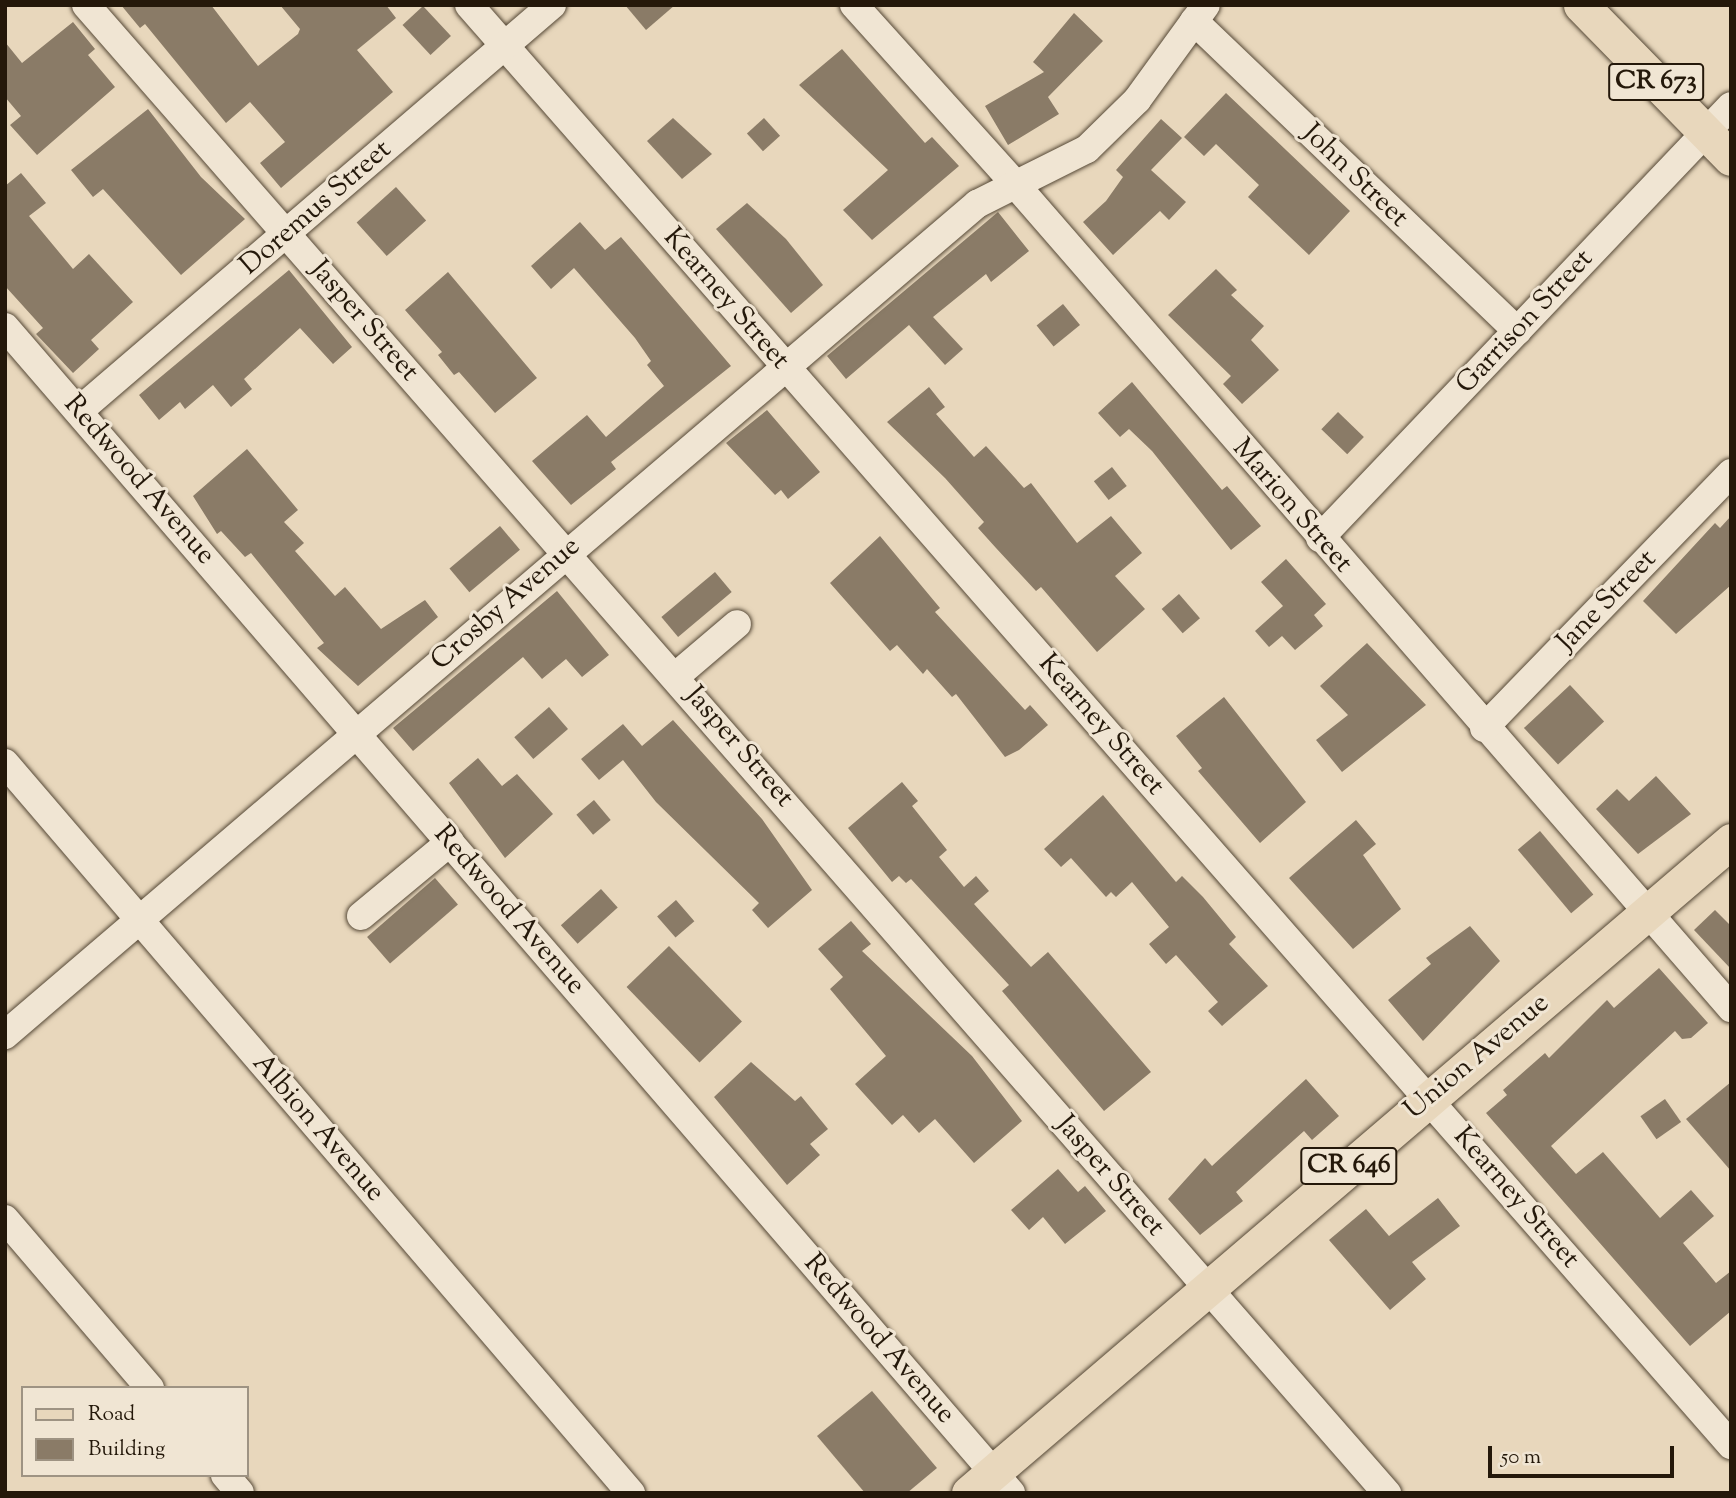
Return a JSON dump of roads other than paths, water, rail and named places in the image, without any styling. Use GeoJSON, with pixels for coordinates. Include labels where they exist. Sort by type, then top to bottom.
{"type":"FeatureCollection","features":[{"type":"Feature","properties":{"kind":"main road","name":"CR 673"},"geometry":{"type":"LineString","coordinates":[[1581,5],[1731,158]]}},
{"type":"Feature","properties":{"kind":"main road","name":"Union Avenue"},"geometry":{"type":"LineString","coordinates":[[991,1486],[1207,1288],[1731,841]]}},
{"type":"Feature","properties":{"kind":"street","name":"Jasper Street"},"geometry":{"type":"LineString","coordinates":[[86,5],[676,676],[1387,1493]]}},
{"type":"Feature","properties":{"kind":"street","name":"Kearney Street"},"geometry":{"type":"LineString","coordinates":[[469,5],[1731,1445]]}},
{"type":"Feature","properties":{"kind":"street","name":"Doremus Street"},"geometry":{"type":"LineString","coordinates":[[80,410],[552,5]]}},
{"type":"Feature","properties":{"kind":"street","name":"Marion Street"},"geometry":{"type":"LineString","coordinates":[[853,5],[1015,184],[1484,729],[1731,1008]]}},
{"type":"Feature","properties":{"kind":"street","name":"Crosby Avenue"},"geometry":{"type":"LineString","coordinates":[[5,1035],[784,365],[977,204],[1069,161],[1103,135],[1137,100],[1200,13]]}},
{"type":"Feature","properties":{"kind":"street","name":"John Street"},"geometry":{"type":"LineString","coordinates":[[1200,13],[1517,331]]}},
{"type":"Feature","properties":{"kind":"street","name":"Garrison Street"},"geometry":{"type":"LineString","coordinates":[[1320,538],[1731,106]]}},
{"type":"Feature","properties":{"kind":"street","name":"Redwood Avenue"},"geometry":{"type":"LineString","coordinates":[[5,327],[80,410],[450,842],[991,1486]]}},
{"type":"Feature","properties":{"kind":"street","name":"Jane Street"},"geometry":{"type":"LineString","coordinates":[[1484,729],[1731,473]]}},
{"type":"Feature","properties":{"kind":"street"},"geometry":{"type":"LineString","coordinates":[[676,676],[737,624]]}},
{"type":"Feature","properties":{"kind":"street","name":"Albion Avenue"},"geometry":{"type":"LineString","coordinates":[[5,763],[631,1493]]}},
{"type":"Feature","properties":{"kind":"street"},"geometry":{"type":"LineString","coordinates":[[361,916],[450,842]]}},
{"type":"Feature","properties":{"kind":"street"},"geometry":{"type":"LineString","coordinates":[[5,1220],[148,1386]]}},
{"type":"Feature","properties":{"kind":"street"},"geometry":{"type":"LineString","coordinates":[[227,1477],[240,1493]]}}]}
